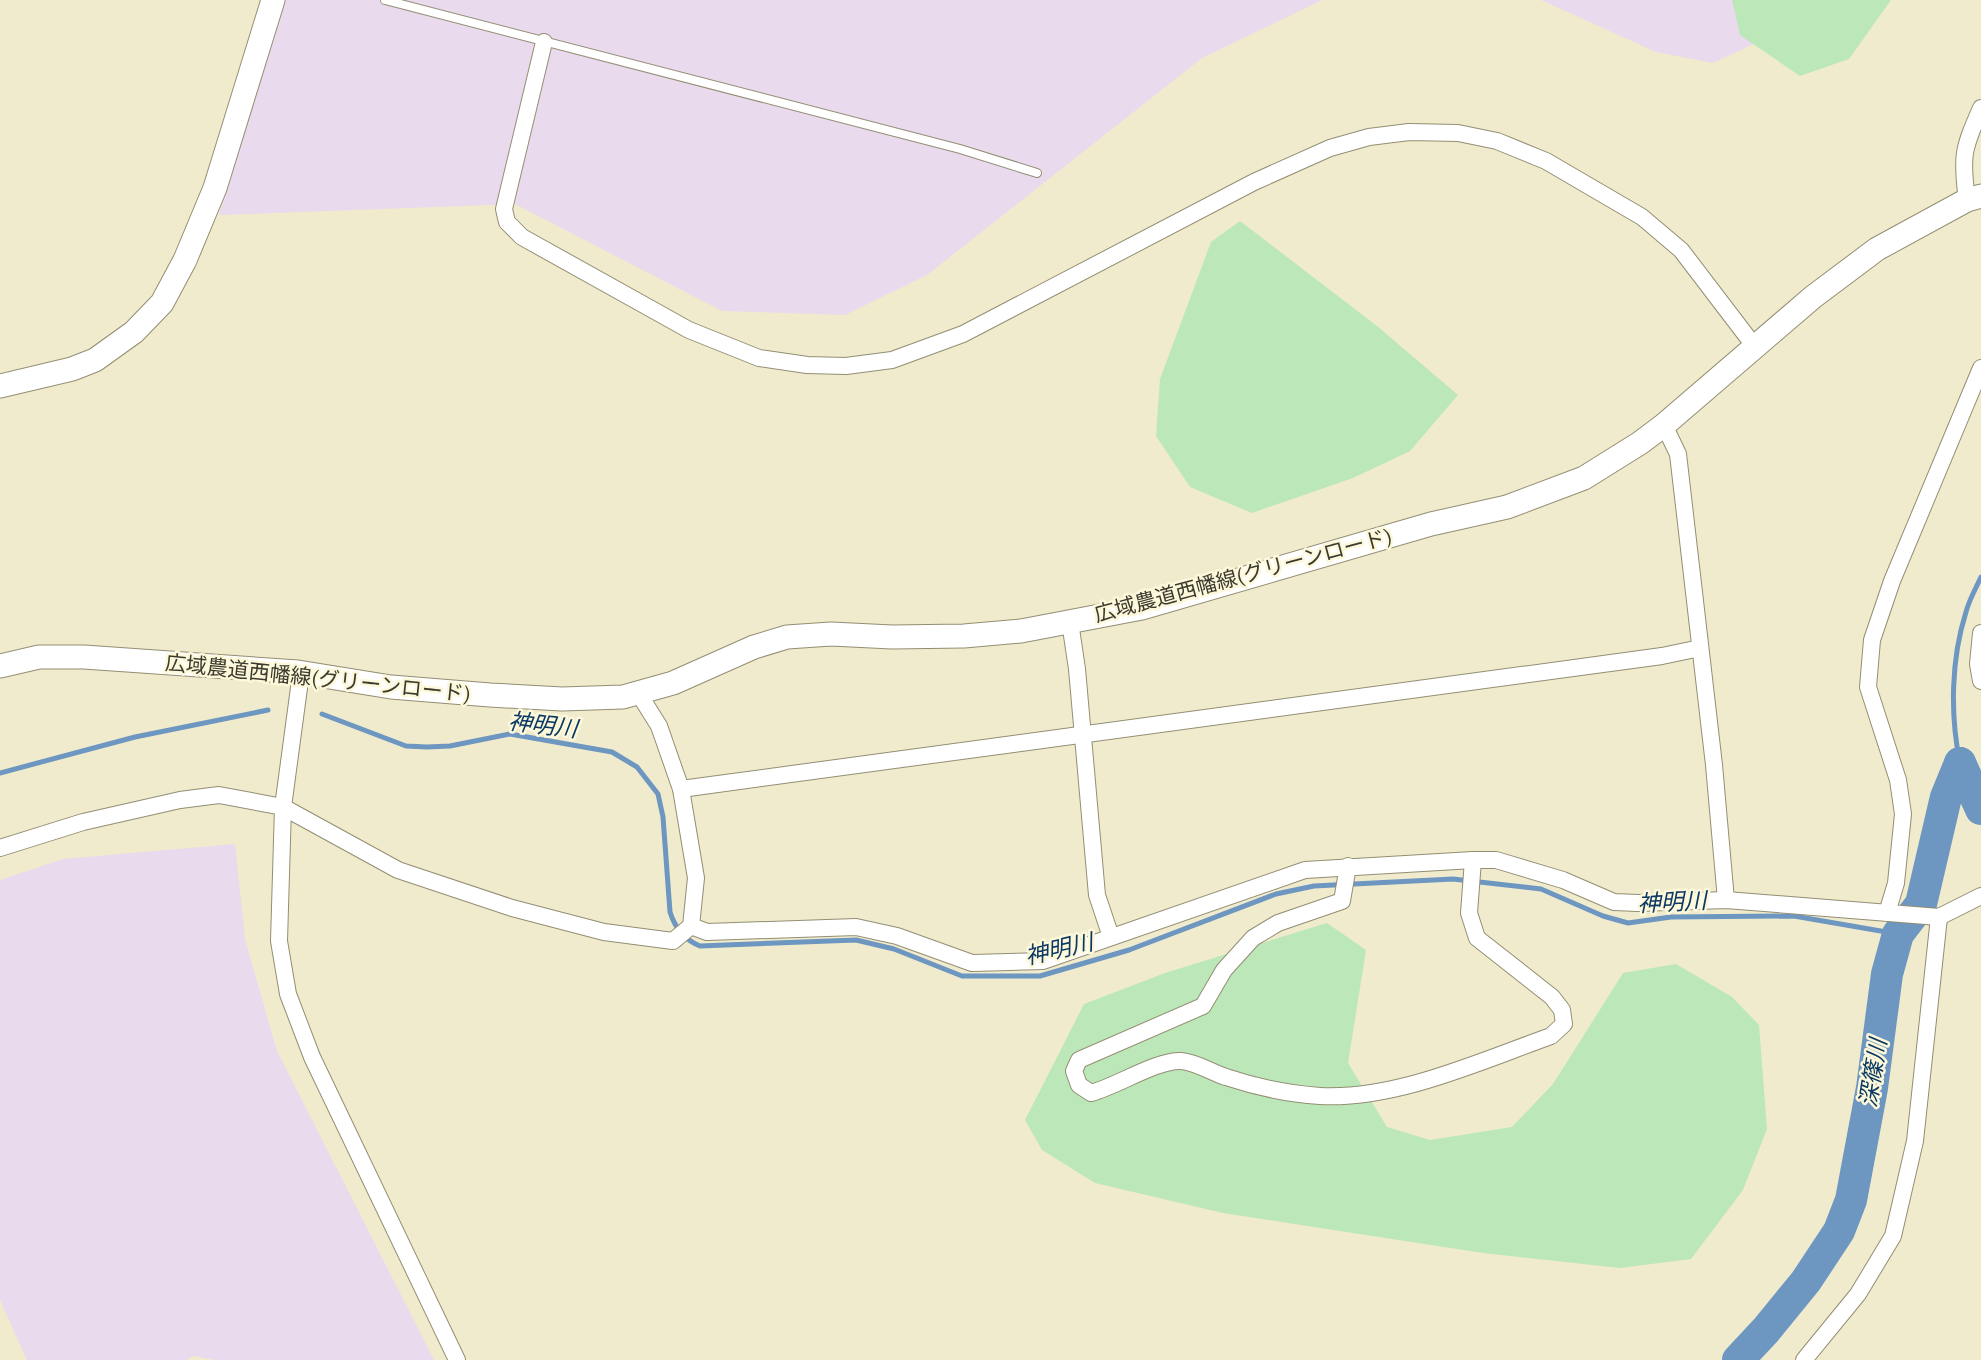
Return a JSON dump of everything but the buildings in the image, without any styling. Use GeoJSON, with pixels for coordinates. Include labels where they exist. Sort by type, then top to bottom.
{"type":"FeatureCollection","features":[{"type":"Feature","properties":{"kind":"street"},"geometry":{"type":"LineString","coordinates":[[0,386],[72,369],[95,360],[134,332],[162,303],[185,260],[215,188],[273,0]]}},
{"type":"Feature","properties":{"kind":"street"},"geometry":{"type":"LineString","coordinates":[[544,41],[504,209],[507,222],[522,237],[689,330],[760,358],[807,365],[846,366],[892,360],[963,334],[1254,182],[1330,148],[1369,137],[1409,132],[1458,133],[1497,141],[1546,161],[1642,217],[1681,250],[1755,347]]}},
{"type":"Feature","properties":{"kind":"street"},"geometry":{"type":"LineString","coordinates":[[1974,198],[1962,164],[1966,141],[1981,108]]}},
{"type":"Feature","properties":{"kind":"street","name":"広域農道西幡線(グリーンロード)"},"geometry":{"type":"LineString","coordinates":[[0,666],[39,657],[83,657],[301,673],[391,687],[490,695],[562,699],[623,697],[639,694],[721,663],[754,647],[787,637],[831,634],[964,636],[1021,631],[1142,608],[1431,524],[1507,506],[1584,478],[1664,425],[1812,297],[1877,248],[1974,198]]}},
{"type":"Feature","properties":{"kind":"street"},"geometry":{"type":"LineString","coordinates":[[1887,913],[1896,883],[1903,814],[1898,780],[1868,687],[1872,640],[1892,581],[1981,368]]}},
{"type":"Feature","properties":{"kind":"street"},"geometry":{"type":"LineString","coordinates":[[1664,425],[1678,454],[1714,765],[1726,900]]}},
{"type":"Feature","properties":{"kind":"street"},"geometry":{"type":"LineString","coordinates":[[1070,622],[1084,733],[1097,895],[1111,937]]}},
{"type":"Feature","properties":{"kind":"street"},"geometry":{"type":"LineString","coordinates":[[1981,633],[1978,664],[1981,681]]}},
{"type":"Feature","properties":{"kind":"street"},"geometry":{"type":"LineString","coordinates":[[681,789],[1661,656],[1700,648]]}},
{"type":"Feature","properties":{"kind":"street"},"geometry":{"type":"LineString","coordinates":[[301,673],[283,807],[279,940],[288,995],[312,1057],[457,1360]]}},
{"type":"Feature","properties":{"kind":"street"},"geometry":{"type":"LineString","coordinates":[[0,848],[83,822],[180,800],[219,795],[283,807],[398,870],[512,908],[604,932],[673,941],[691,926],[696,878],[681,789],[659,726],[639,694]]}},
{"type":"Feature","properties":{"kind":"street"},"geometry":{"type":"LineString","coordinates":[[691,926],[707,932],[856,927],[897,936],[972,964],[1043,961],[1305,870],[1473,865],[1496,860],[1563,880],[1614,902],[1726,900],[1939,916],[1978,897]]}},
{"type":"Feature","properties":{"kind":"street"},"geometry":{"type":"LineString","coordinates":[[1347,869],[1342,901],[1279,923],[1253,939],[1224,970],[1203,1006],[1079,1060],[1074,1071],[1079,1085],[1091,1093],[1164,1064],[1182,1061],[1228,1078],[1278,1091],[1322,1096],[1362,1094],[1429,1080],[1551,1036],[1564,1024],[1562,1010],[1552,997],[1477,938],[1469,913],[1473,865]]}},
{"type":"Feature","properties":{"kind":"street"},"geometry":{"type":"LineString","coordinates":[[1804,1360],[1858,1294],[1893,1236],[1915,1141],[1939,916]]}},
{"type":"Feature","properties":{"kind":"lane"},"geometry":{"type":"LineString","coordinates":[[385,0],[960,149],[1037,173]]}},
{"type":"Feature","properties":{"kind":"shaded area"},"geometry":{"type":"Polygon","coordinates":[[[285,0],[1322,0],[1202,58],[927,275],[845,315],[722,311],[515,204],[219,215],[285,0]]]}},
{"type":"Feature","properties":{"kind":"shaded area"},"geometry":{"type":"Polygon","coordinates":[[[1541,0],[1813,0],[1788,28],[1713,63],[1656,52],[1541,0]]]}},
{"type":"Feature","properties":{"kind":"shaded area"},"geometry":{"type":"Polygon","coordinates":[[[235,844],[245,939],[277,1051],[434,1360],[215,1360],[193,1356],[187,1360],[27,1360],[0,1300],[0,880],[63,859],[235,844]]]}},
{"type":"Feature","properties":{"kind":"green space"},"geometry":{"type":"Polygon","coordinates":[[[1732,0],[1891,0],[1849,59],[1800,76],[1740,35],[1732,0]]]}},
{"type":"Feature","properties":{"kind":"green space"},"geometry":{"type":"Polygon","coordinates":[[[1240,221],[1377,326],[1458,395],[1410,451],[1353,478],[1252,513],[1190,487],[1156,436],[1160,379],[1211,242],[1240,221]]]}},
{"type":"Feature","properties":{"kind":"green space"},"geometry":{"type":"Polygon","coordinates":[[[1327,923],[1366,950],[1348,1063],[1387,1127],[1430,1140],[1512,1127],[1553,1084],[1623,973],[1676,964],[1732,997],[1759,1025],[1767,1129],[1743,1190],[1691,1259],[1620,1268],[1483,1253],[1223,1213],[1095,1183],[1042,1150],[1025,1120],[1084,1004],[1165,973],[1327,923]]]}},
{"type":"Feature","properties":{"kind":"waterway"},"geometry":{"type":"LineString","coordinates":[[1960,763],[1954,707],[1957,649],[1966,612],[1981,577]]}},
{"type":"Feature","properties":{"kind":"waterway","name":"神明川"},"geometry":{"type":"LineString","coordinates":[[0,773],[135,737],[268,710]]}},
{"type":"Feature","properties":{"kind":"waterway","name":"神明川"},"geometry":{"type":"LineString","coordinates":[[322,714],[406,746],[450,746],[510,734],[612,752],[637,767],[658,794],[663,817],[670,912],[681,933],[700,946],[856,940],[894,949],[962,976],[1040,976],[1129,950],[1276,894],[1314,886],[1453,879],[1541,889],[1603,916],[1628,923],[1671,917],[1794,916],[1898,934]]}},
{"type":"Feature","properties":{"kind":"waterway"},"geometry":{"type":"LineString","coordinates":[[1960,763],[1981,809]]}},
{"type":"Feature","properties":{"kind":"waterway","name":"深篠川"},"geometry":{"type":"LineString","coordinates":[[1738,1360],[1806,1281],[1839,1231],[1851,1200],[1872,1088],[1887,974],[1898,934],[1921,904],[1946,797],[1960,763]]}}]}
